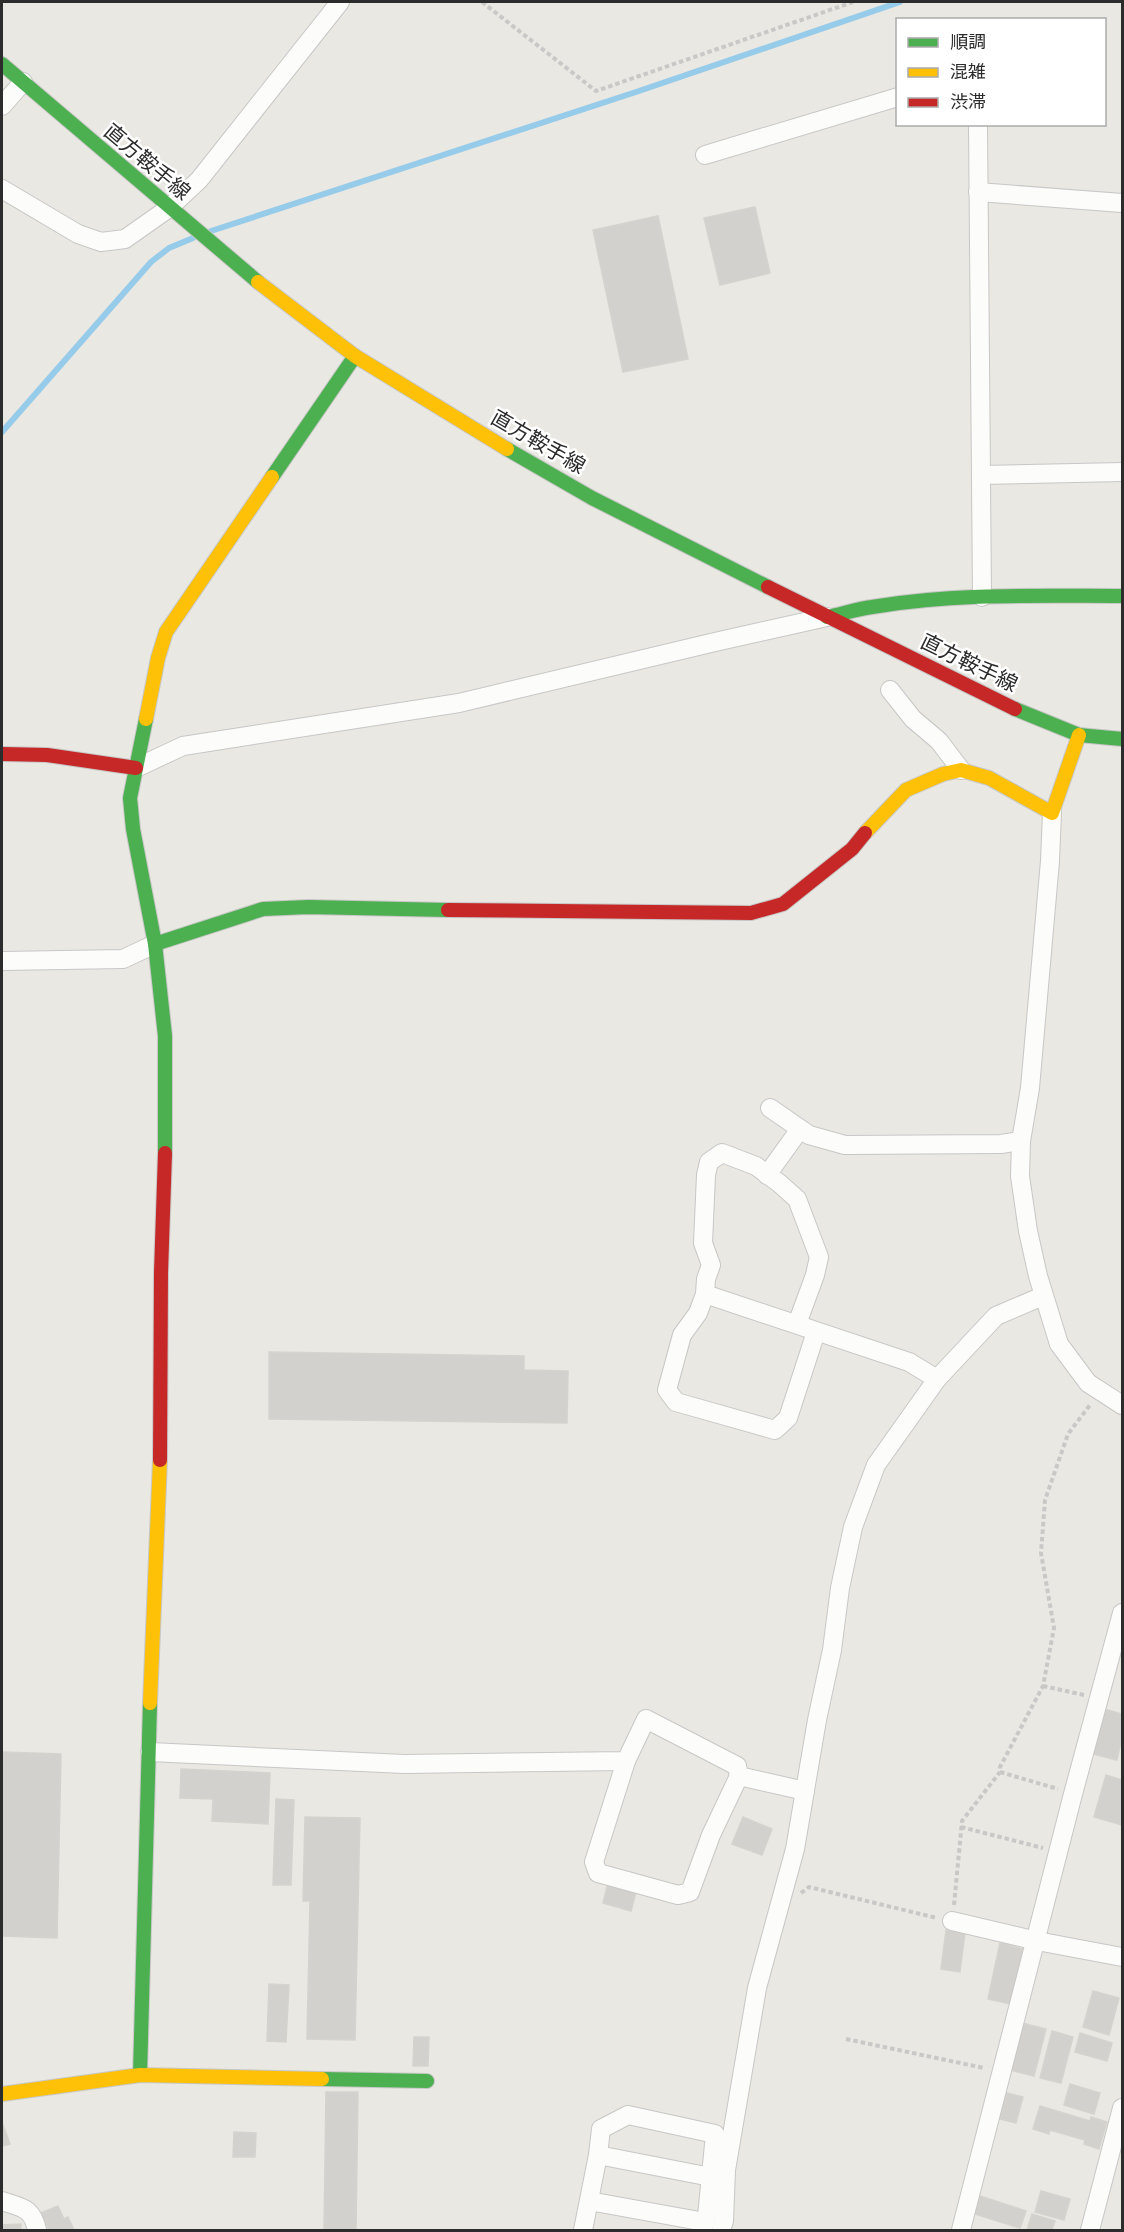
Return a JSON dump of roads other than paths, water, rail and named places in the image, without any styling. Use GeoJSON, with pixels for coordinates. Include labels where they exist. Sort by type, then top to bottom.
{"type":"FeatureCollection","features":[{"type":"Feature","properties":{"kind":"street"},"geometry":{"type":"LineString","coordinates":[[2,189],[78,234],[101,242],[125,239],[169,208],[199,180],[340,2]]}},
{"type":"Feature","properties":{"kind":"street","name":"直方鞍手線"},"geometry":{"type":"LineString","coordinates":[[2,63],[169,208],[269,291],[355,356],[475,431],[592,498],[828,618],[1028,715],[1079,735],[1122,739]]}},
{"type":"Feature","properties":{"kind":"street"},"geometry":{"type":"LineString","coordinates":[[2,106],[23,82]]}},
{"type":"Feature","properties":{"kind":"street"},"geometry":{"type":"LineString","coordinates":[[705,155],[896,97]]}},
{"type":"Feature","properties":{"kind":"street"},"geometry":{"type":"LineString","coordinates":[[978,126],[982,597]]}},
{"type":"Feature","properties":{"kind":"street"},"geometry":{"type":"LineString","coordinates":[[978,192],[1122,203]]}},
{"type":"Feature","properties":{"kind":"street"},"geometry":{"type":"LineString","coordinates":[[140,2074],[160,1463],[165,1036],[155,944],[133,830],[130,798],[166,632],[355,356]]}},
{"type":"Feature","properties":{"kind":"street"},"geometry":{"type":"LineString","coordinates":[[981,476],[1122,472]]}},
{"type":"Feature","properties":{"kind":"street"},"geometry":{"type":"LineString","coordinates":[[2,754],[46,755],[136,768],[183,746],[459,703],[875,606],[921,600],[982,597],[1122,596]]}},
{"type":"Feature","properties":{"kind":"street"},"geometry":{"type":"LineString","coordinates":[[890,690],[913,719],[939,741],[961,770]]}},
{"type":"Feature","properties":{"kind":"street"},"geometry":{"type":"LineString","coordinates":[[1079,735],[1052,813],[1050,861],[1034,1040],[1021,1141],[1020,1176],[1028,1232],[1043,1296],[1059,1344],[1088,1383],[1122,1406]]}},
{"type":"Feature","properties":{"kind":"street"},"geometry":{"type":"LineString","coordinates":[[2,961],[123,959],[155,944],[263,909],[274,908],[751,913],[783,904],[852,849],[906,790],[943,774],[961,770],[988,778],[1052,813]]}},
{"type":"Feature","properties":{"kind":"street"},"geometry":{"type":"LineString","coordinates":[[770,1108],[809,1135],[845,1145],[1001,1144],[1021,1141]]}},
{"type":"Feature","properties":{"kind":"street"},"geometry":{"type":"LineString","coordinates":[[767,1175],[800,1130]]}},
{"type":"Feature","properties":{"kind":"street"},"geometry":{"type":"LineString","coordinates":[[797,1324],[815,1275],[819,1257],[797,1199],[756,1166],[722,1153],[709,1162],[705,1175],[703,1244],[711,1265],[705,1280],[705,1294],[698,1313],[682,1335],[667,1390],[676,1402],[775,1430],[788,1418],[816,1332]]}},
{"type":"Feature","properties":{"kind":"street"},"geometry":{"type":"LineString","coordinates":[[705,1294],[909,1362],[937,1379]]}},
{"type":"Feature","properties":{"kind":"street"},"geometry":{"type":"LineString","coordinates":[[589,2201],[704,2226],[737,2101],[757,1988],[795,1849],[817,1720],[832,1650],[840,1588],[853,1527],[876,1465],[937,1379],[996,1316],[1043,1296]]}},
{"type":"Feature","properties":{"kind":"street"},"geometry":{"type":"LineString","coordinates":[[961,2230],[1122,1613]]}},
{"type":"Feature","properties":{"kind":"street"},"geometry":{"type":"LineString","coordinates":[[646,1719],[737,1766],[739,1776],[711,1835],[690,1893],[678,1895],[598,1872],[594,1862],[626,1761],[646,1719]]}},
{"type":"Feature","properties":{"kind":"street"},"geometry":{"type":"LineString","coordinates":[[150,1752],[404,1764],[626,1761]]}},
{"type":"Feature","properties":{"kind":"street"},"geometry":{"type":"LineString","coordinates":[[739,1776],[805,1791]]}},
{"type":"Feature","properties":{"kind":"street"},"geometry":{"type":"LineString","coordinates":[[952,1922],[1122,1957]]}},
{"type":"Feature","properties":{"kind":"street"},"geometry":{"type":"LineString","coordinates":[[2,2094],[140,2074],[428,2081]]}},
{"type":"Feature","properties":{"kind":"street"},"geometry":{"type":"LineString","coordinates":[[1090,2230],[1122,2108]]}},
{"type":"Feature","properties":{"kind":"street"},"geometry":{"type":"LineString","coordinates":[[583,2230],[601,2129],[628,2115],[715,2134],[724,2221],[722,2230]]}},
{"type":"Feature","properties":{"kind":"street"},"geometry":{"type":"LineString","coordinates":[[598,2155],[718,2179]]}},
{"type":"Feature","properties":{"kind":"street"},"geometry":{"type":"LineString","coordinates":[[2,2201],[23,2207],[30,2213],[37,2230]]}},
{"type":"Feature","properties":{"kind":"waterway"},"geometry":{"type":"LineString","coordinates":[[211,231],[636,92],[900,2]]}},
{"type":"Feature","properties":{"kind":"waterway"},"geometry":{"type":"LineString","coordinates":[[2,432],[151,262],[169,248],[193,238]]}}]}
